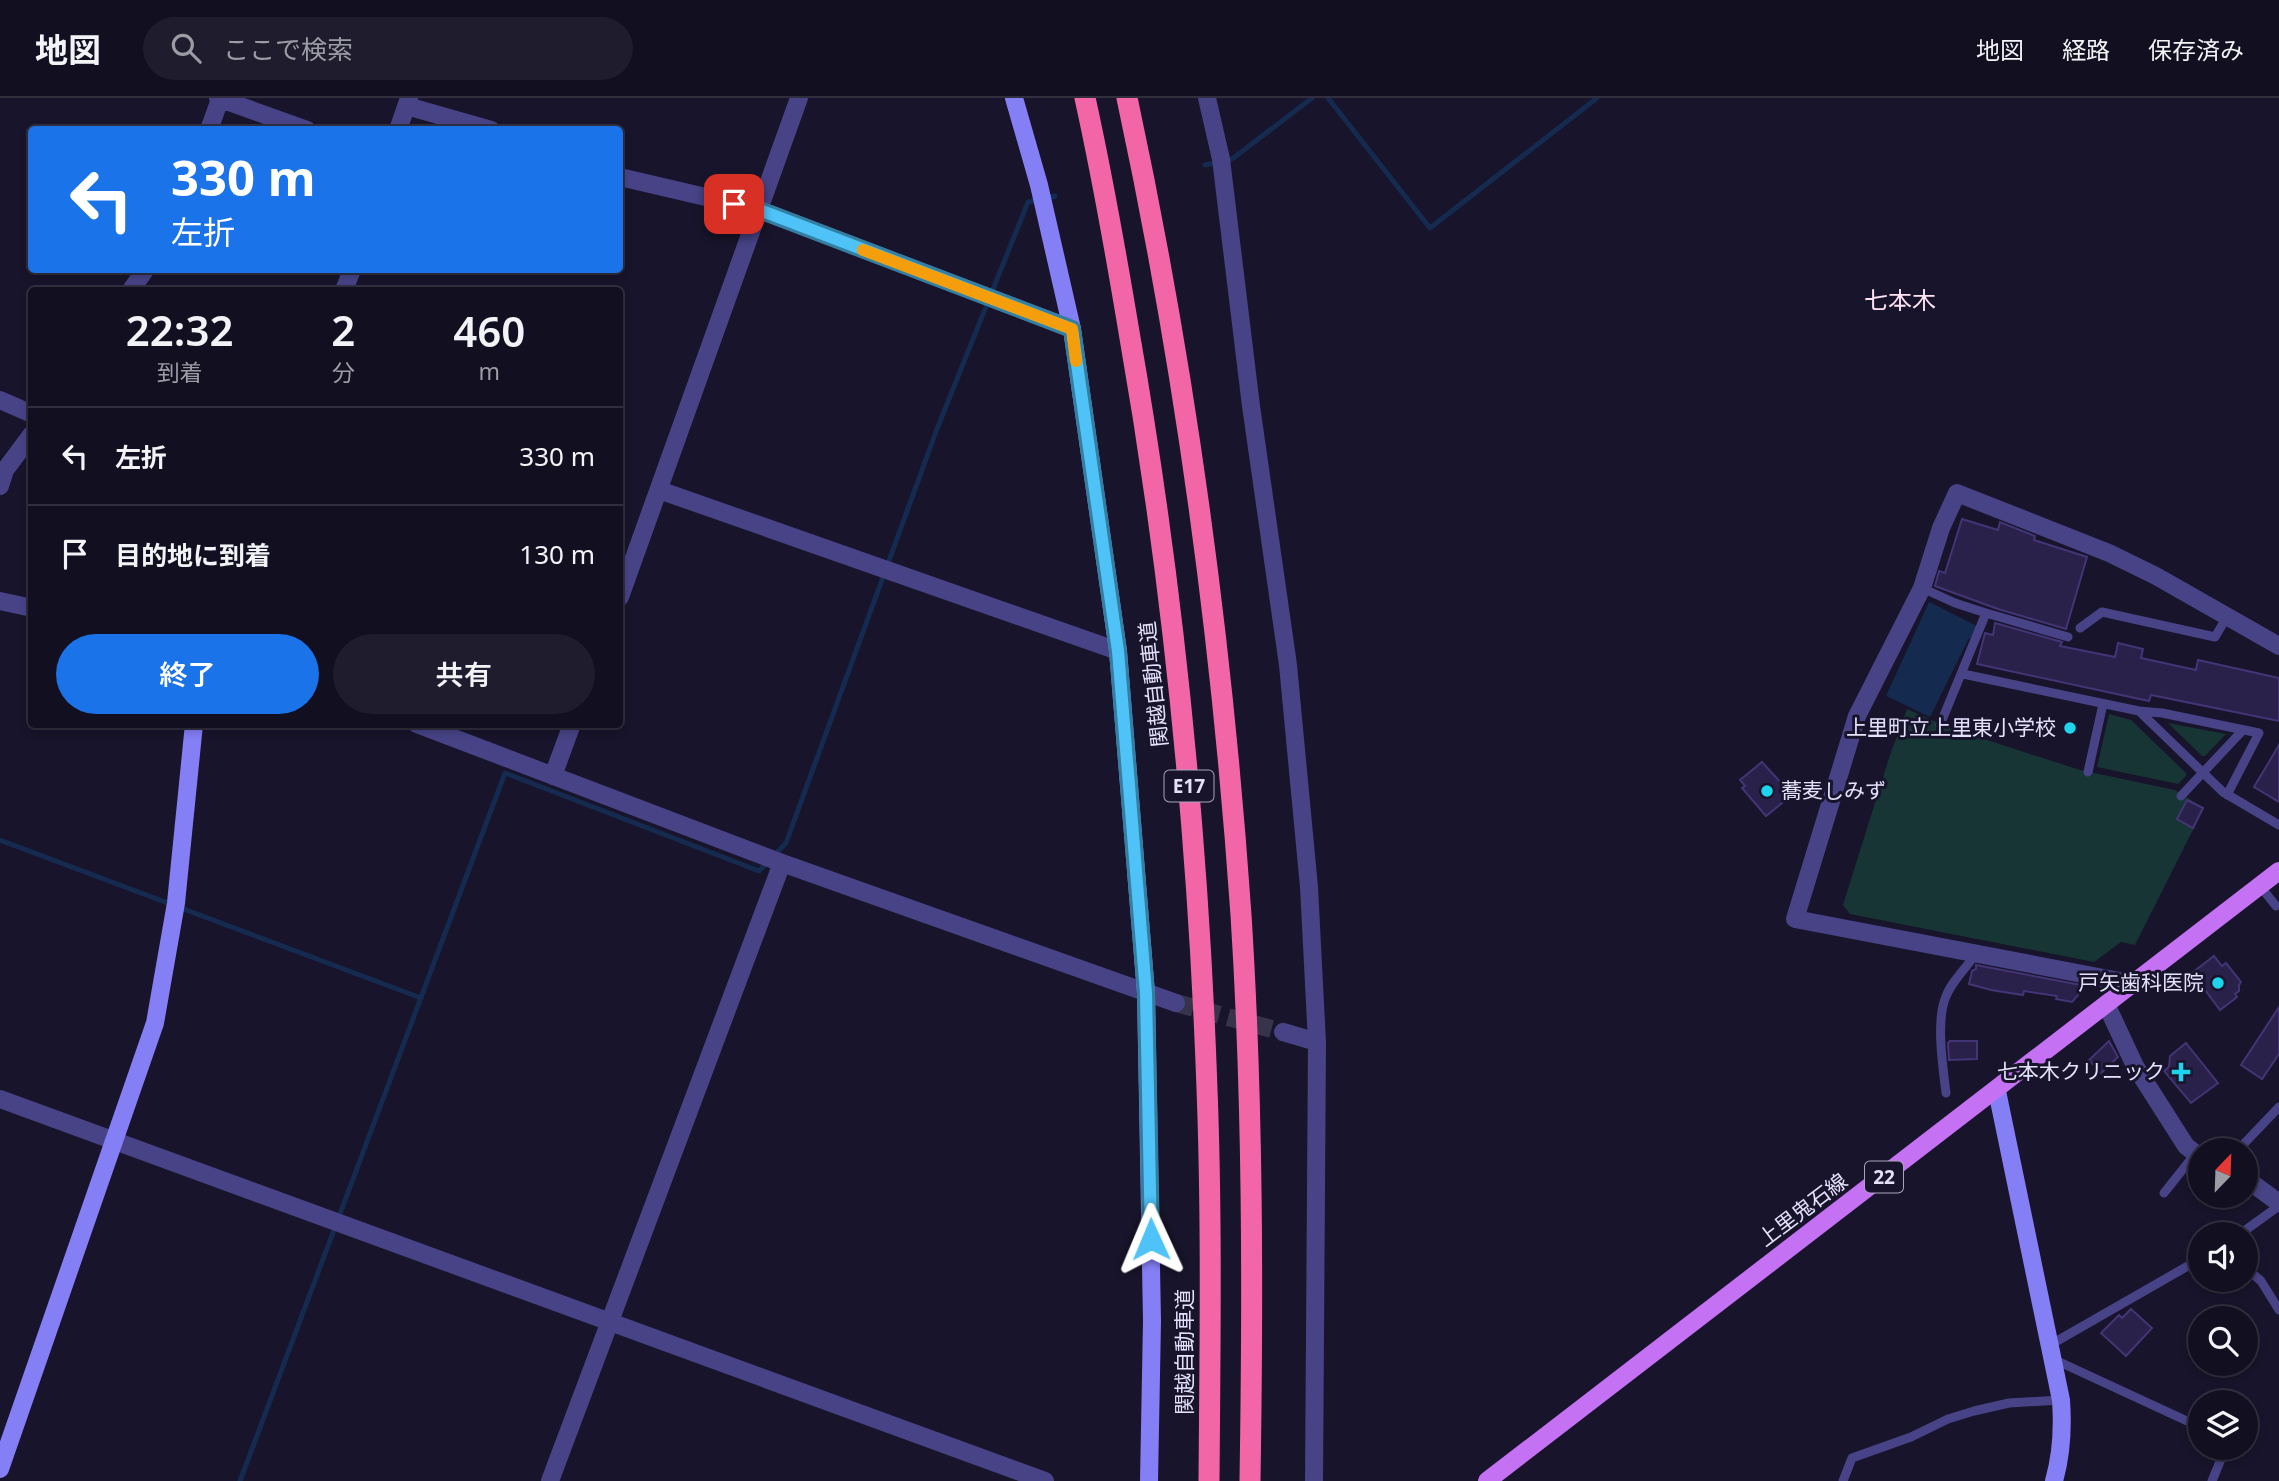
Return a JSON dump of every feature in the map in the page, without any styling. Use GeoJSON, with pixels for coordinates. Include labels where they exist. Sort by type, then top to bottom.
{"type":"FeatureCollection","features":[{"type":"Feature","properties":{"kind":"highway","name":"関越自動車道"},"geometry":{"type":"LineString","coordinates":[[1085,98],[1143,411],[1166,569],[1184,736],[1199,918],[1207,1092],[1209,1481]]}},
{"type":"Feature","properties":{"kind":"highway","name":"E17"},"geometry":{"type":"LineString","coordinates":[[1127,98],[1184,400],[1208,567],[1226,742],[1241,916],[1249,1088],[1252,1301],[1250,1481]]}},
{"type":"Feature","properties":{"kind":"main road","name":"上里鬼石線"},"geometry":{"type":"LineString","coordinates":[[1487,1481],[1997,1091],[2279,871]]}},
{"type":"Feature","properties":{"kind":"street"},"geometry":{"type":"LineString","coordinates":[[210,126],[219,98],[296,126]]}},
{"type":"Feature","properties":{"kind":"street"},"geometry":{"type":"LineString","coordinates":[[623,589],[799,98]]}},
{"type":"Feature","properties":{"kind":"street"},"geometry":{"type":"LineString","coordinates":[[1014,98],[1072,329],[1118,651],[1146,993],[1152,1321],[1149,1481]]}},
{"type":"Feature","properties":{"kind":"street"},"geometry":{"type":"LineString","coordinates":[[1207,98],[1221,159],[1251,406],[1288,665],[1310,887],[1317,1042],[1314,1481]]}},
{"type":"Feature","properties":{"kind":"street"},"geometry":{"type":"LineString","coordinates":[[399,126],[408,102],[479,126]]}},
{"type":"Feature","properties":{"kind":"street"},"geometry":{"type":"LineString","coordinates":[[623,178],[757,209],[1072,329]]}},
{"type":"Feature","properties":{"kind":"street"},"geometry":{"type":"LineString","coordinates":[[0,400],[28,412]]}},
{"type":"Feature","properties":{"kind":"street"},"geometry":{"type":"LineString","coordinates":[[0,485],[5,470],[28,440]]}},
{"type":"Feature","properties":{"kind":"street"},"geometry":{"type":"LineString","coordinates":[[659,490],[1118,651]]}},
{"type":"Feature","properties":{"kind":"street"},"geometry":{"type":"LineString","coordinates":[[2134,984],[1795,919],[1857,716],[1922,588],[1941,528],[1957,493],[2109,554],[2156,576],[2279,646]]}},
{"type":"Feature","properties":{"kind":"street"},"geometry":{"type":"LineString","coordinates":[[0,601],[28,607]]}},
{"type":"Feature","properties":{"kind":"street"},"geometry":{"type":"LineString","coordinates":[[0,1469],[155,1023],[176,903],[194,728]]}},
{"type":"Feature","properties":{"kind":"street"},"geometry":{"type":"LineString","coordinates":[[427,728],[782,863],[1176,1003]]}},
{"type":"Feature","properties":{"kind":"street"},"geometry":{"type":"LineString","coordinates":[[553,776],[571,728]]}},
{"type":"Feature","properties":{"kind":"street"},"geometry":{"type":"LineString","coordinates":[[550,1481],[782,863]]}},
{"type":"Feature","properties":{"kind":"street"},"geometry":{"type":"LineString","coordinates":[[2107,1006],[2135,1066],[2188,1148]]}},
{"type":"Feature","properties":{"kind":"street"},"geometry":{"type":"LineString","coordinates":[[1283,1032],[1317,1042]]}},
{"type":"Feature","properties":{"kind":"street"},"geometry":{"type":"LineString","coordinates":[[1997,1091],[2061,1400],[2064,1431],[2054,1481]]}},
{"type":"Feature","properties":{"kind":"street"},"geometry":{"type":"LineString","coordinates":[[0,1099],[1045,1481]]}},
{"type":"Feature","properties":{"kind":"street"},"geometry":{"type":"LineString","coordinates":[[2258,1188],[2279,1205]]}},
{"type":"Feature","properties":{"kind":"lane"},"geometry":{"type":"LineString","coordinates":[[1922,588],[1955,603],[2068,637]]}},
{"type":"Feature","properties":{"kind":"lane"},"geometry":{"type":"LineString","coordinates":[[2080,628],[2102,612],[2215,637],[2228,615]]}},
{"type":"Feature","properties":{"kind":"lane"},"geometry":{"type":"LineString","coordinates":[[1940,725],[1986,613]]}},
{"type":"Feature","properties":{"kind":"lane"},"geometry":{"type":"LineString","coordinates":[[1963,674],[2259,733],[2227,795]]}},
{"type":"Feature","properties":{"kind":"lane"},"geometry":{"type":"LineString","coordinates":[[2088,772],[2103,704]]}},
{"type":"Feature","properties":{"kind":"lane"},"geometry":{"type":"LineString","coordinates":[[2139,711],[2227,795],[2279,825]]}},
{"type":"Feature","properties":{"kind":"lane"},"geometry":{"type":"LineString","coordinates":[[2181,796],[2243,730]]}},
{"type":"Feature","properties":{"kind":"lane"},"geometry":{"type":"LineString","coordinates":[[2260,886],[2276,906]]}},
{"type":"Feature","properties":{"kind":"lane"},"geometry":{"type":"LineString","coordinates":[[1946,1093],[1942,1054],[1944,1001],[1976,954]]}},
{"type":"Feature","properties":{"kind":"lane"},"geometry":{"type":"LineString","coordinates":[[2249,1138],[2279,1107]]}},
{"type":"Feature","properties":{"kind":"lane"},"geometry":{"type":"LineString","coordinates":[[2164,1193],[2188,1166]]}},
{"type":"Feature","properties":{"kind":"lane"},"geometry":{"type":"LineString","coordinates":[[2256,1222],[2279,1205]]}},
{"type":"Feature","properties":{"kind":"lane"},"geometry":{"type":"LineString","coordinates":[[2052,1352],[2188,1267]]}},
{"type":"Feature","properties":{"kind":"lane"},"geometry":{"type":"LineString","coordinates":[[2258,1278],[2279,1310]]}},
{"type":"Feature","properties":{"kind":"lane"},"geometry":{"type":"LineString","coordinates":[[2052,1352],[2188,1421]]}},
{"type":"Feature","properties":{"kind":"lane"},"geometry":{"type":"LineString","coordinates":[[1843,1481],[1853,1458],[1911,1437],[1948,1419],[2009,1403],[2061,1400]]}},
{"type":"Feature","properties":{"kind":"lane"},"geometry":{"type":"LineString","coordinates":[[2212,1481],[2221,1460]]}},
{"type":"Feature","properties":{"kind":"green space"},"geometry":{"type":"Polygon","coordinates":[[[1907,709],[1950,728],[2080,770],[2175,790],[2204,808],[2135,945],[2121,942],[2094,962],[1850,914],[1843,905],[1907,709]]]}},
{"type":"Feature","properties":{"kind":"green space"},"geometry":{"type":"Polygon","coordinates":[[[2109,714],[2131,720],[2186,773],[2186,776],[2178,784],[2097,767],[2109,714]]]}},
{"type":"Feature","properties":{"kind":"green space"},"geometry":{"type":"Polygon","coordinates":[[[2168,723],[2226,734],[2202,756],[2168,723]]]}},
{"type":"Feature","properties":{"kind":"water"},"geometry":{"type":"Polygon","coordinates":[[[1929,602],[1977,626],[1930,717],[1886,696],[1929,602]]]}},
{"type":"Feature","properties":{"kind":"building"},"geometry":{"type":"Polygon","coordinates":[[[1962,519],[1998,530],[2000,522],[2035,536],[2034,540],[2087,557],[2066,629],[1998,609],[1935,586],[1939,571],[1945,573],[1962,519]]]}},
{"type":"Feature","properties":{"kind":"building"},"geometry":{"type":"Polygon","coordinates":[[[1995,623],[2062,642],[2060,646],[2115,657],[2118,643],[2143,649],[2141,658],[2196,670],[2198,660],[2279,678],[2279,721],[2151,695],[2149,701],[1977,664],[1985,633],[1993,635],[1995,623]]]}},
{"type":"Feature","properties":{"kind":"building"},"geometry":{"type":"Polygon","coordinates":[[[2279,745],[2279,802],[2254,787],[2279,745]]]}},
{"type":"Feature","properties":{"kind":"building","name":"蕎麦しみず"},"geometry":{"type":"Polygon","coordinates":[[[1762,762],[1792,795],[1766,816],[1742,788],[1745,786],[1740,780],[1762,762]]]}},
{"type":"Feature","properties":{"kind":"building"},"geometry":{"type":"Polygon","coordinates":[[[2187,800],[2203,808],[2193,828],[2177,819],[2187,800]]]}},
{"type":"Feature","properties":{"kind":"building","name":"戸矢歯科医院"},"geometry":{"type":"Polygon","coordinates":[[[2214,956],[2222,966],[2226,963],[2241,982],[2239,991],[2235,994],[2237,997],[2220,1010],[2202,986],[2188,976],[2214,956]]]}},
{"type":"Feature","properties":{"kind":"building"},"geometry":{"type":"Polygon","coordinates":[[[1976,965],[2086,986],[2072,1002],[2056,999],[2057,996],[2024,991],[2023,995],[1991,990],[1969,984],[1976,965]]]}},
{"type":"Feature","properties":{"kind":"building"},"geometry":{"type":"Polygon","coordinates":[[[2279,1007],[2279,1054],[2262,1079],[2241,1065],[2279,1007]]]}},
{"type":"Feature","properties":{"kind":"building"},"geometry":{"type":"Polygon","coordinates":[[[1950,1041],[1977,1041],[1977,1059],[1949,1060],[1950,1041]]]}},
{"type":"Feature","properties":{"kind":"building"},"geometry":{"type":"Polygon","coordinates":[[[2109,1041],[2118,1057],[2101,1073],[2089,1060],[2109,1041]]]}},
{"type":"Feature","properties":{"kind":"building","name":"七本木クリニック"},"geometry":{"type":"Polygon","coordinates":[[[2186,1043],[2218,1083],[2191,1103],[2164,1071],[2169,1067],[2170,1056],[2186,1043]]]}},
{"type":"Feature","properties":{"kind":"building"},"geometry":{"type":"Polygon","coordinates":[[[2131,1309],[2152,1328],[2126,1356],[2101,1333],[2119,1315],[2122,1318],[2131,1309]]]}},
{"type":"Feature","properties":{"kind":"waterway"},"geometry":{"type":"LineString","coordinates":[[1205,165],[1232,159],[1312,98]]}},
{"type":"Feature","properties":{"kind":"waterway"},"geometry":{"type":"LineString","coordinates":[[1328,98],[1430,228],[1597,98]]}},
{"type":"Feature","properties":{"kind":"waterway"},"geometry":{"type":"LineString","coordinates":[[240,1481],[505,773],[759,871],[786,843],[937,429],[1028,202],[1055,196]]}},
{"type":"Feature","properties":{"kind":"waterway"},"geometry":{"type":"LineString","coordinates":[[0,840],[421,998]]}},
{"type":"Feature","properties":{"kind":"tunnel"},"geometry":{"type":"LineString","coordinates":[[1176,1003],[1283,1032]]}},
{"type":"Feature","properties":{"kind":"slow traffic"},"geometry":{"type":"LineString","coordinates":[[863,250],[1072,329],[1076,361]]}},
{"type":"Feature","properties":{"kind":"place","name":"上里町立上里東小学校"},"geometry":{"type":"Point","coordinates":[2070,728]}},
{"type":"Feature","properties":{"kind":"place","name":"蕎麦しみず"},"geometry":{"type":"Point","coordinates":[1767,791]}},
{"type":"Feature","properties":{"kind":"place","name":"戸矢歯科医院"},"geometry":{"type":"Point","coordinates":[2218,983]}},
{"type":"Feature","properties":{"kind":"place","name":"七本木クリニック"},"geometry":{"type":"Point","coordinates":[2181,1072]}},
{"type":"Feature","properties":{"kind":"district","name":"七本木"},"geometry":{"type":"Point","coordinates":[1900,301]}},
{"type":"Feature","properties":{"kind":"route"},"geometry":{"type":"LineString","coordinates":[[734,204],[757,209],[1072,329],[1118,651],[1146,993],[1151,1239]]}}]}
